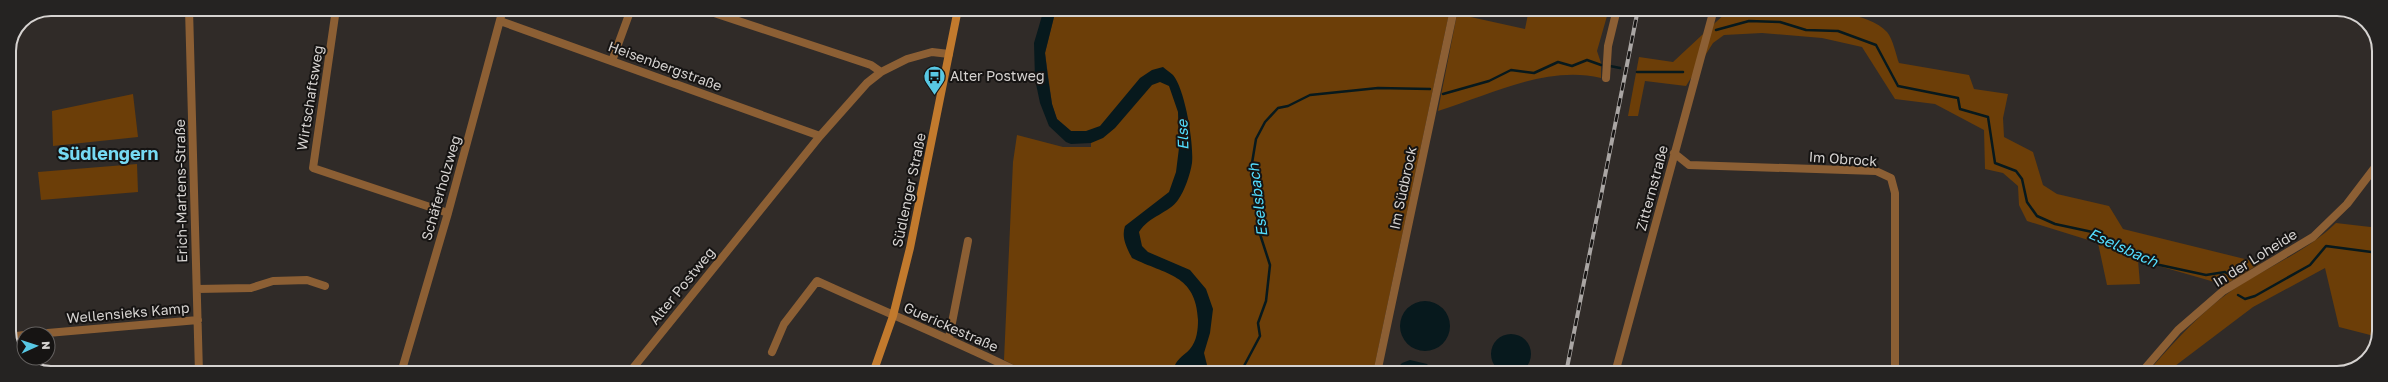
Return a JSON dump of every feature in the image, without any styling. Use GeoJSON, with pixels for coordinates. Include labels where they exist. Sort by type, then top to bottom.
{"type":"FeatureCollection","features":[{"type":"Feature","properties":{"kind":"main road","name":"Südlenger Straße"},"geometry":{"type":"LineString","coordinates":[[875,366],[893,316],[910,248],[957,16]]}},
{"type":"Feature","properties":{"kind":"street","name":"Erich-Martens-Straße"},"geometry":{"type":"LineString","coordinates":[[189,16],[199,366]]}},
{"type":"Feature","properties":{"kind":"street","name":"Wirtschaftsweg"},"geometry":{"type":"LineString","coordinates":[[335,16],[313,168],[448,213]]}},
{"type":"Feature","properties":{"kind":"street","name":"Schäferholzweg"},"geometry":{"type":"LineString","coordinates":[[403,366],[448,213],[501,16]]}},
{"type":"Feature","properties":{"kind":"street"},"geometry":{"type":"LineString","coordinates":[[612,61],[628,16]]}},
{"type":"Feature","properties":{"kind":"street"},"geometry":{"type":"LineString","coordinates":[[723,16],[871,65],[881,72]]}},
{"type":"Feature","properties":{"kind":"street","name":"Im Südbrock"},"geometry":{"type":"LineString","coordinates":[[1378,366],[1453,16]]}},
{"type":"Feature","properties":{"kind":"street"},"geometry":{"type":"LineString","coordinates":[[1606,78],[1608,46],[1615,16]]}},
{"type":"Feature","properties":{"kind":"street","name":"Zitternstraße"},"geometry":{"type":"LineString","coordinates":[[1617,366],[1712,16]]}},
{"type":"Feature","properties":{"kind":"street","name":"Heisenbergstraße"},"geometry":{"type":"LineString","coordinates":[[500,21],[820,136]]}},
{"type":"Feature","properties":{"kind":"street","name":"Alter Postweg"},"geometry":{"type":"LineString","coordinates":[[635,366],[820,136],[867,83],[881,72],[924,53],[949,54]]}},
{"type":"Feature","properties":{"kind":"street","name":"Im Obrock"},"geometry":{"type":"LineString","coordinates":[[1674,153],[1689,165],[1876,171],[1890,178],[1895,193],[1895,366]]}},
{"type":"Feature","properties":{"kind":"street","name":"In der Loheide"},"geometry":{"type":"LineString","coordinates":[[2147,366],[2178,330],[2224,291],[2313,237],[2347,204],[2372,171]]}},
{"type":"Feature","properties":{"kind":"street"},"geometry":{"type":"LineString","coordinates":[[949,338],[968,241]]}},
{"type":"Feature","properties":{"kind":"street"},"geometry":{"type":"LineString","coordinates":[[197,289],[251,288],[273,281],[308,280],[325,286]]}},
{"type":"Feature","properties":{"kind":"street","name":"Guerickestraße"},"geometry":{"type":"LineString","coordinates":[[772,352],[784,324],[817,281],[893,316],[949,338],[1007,366]]}},
{"type":"Feature","properties":{"kind":"street","name":"Wellensieks Kamp"},"geometry":{"type":"LineString","coordinates":[[56,332],[198,320]]}},
{"type":"Feature","properties":{"kind":"shaded area"},"geometry":{"type":"Polygon","coordinates":[[[1054,16],[1449,16],[1374,366],[1016,366],[1004,360],[1013,162],[1017,135],[1063,147],[1091,147],[1091,143],[1071,131],[1057,119],[1052,104],[1045,53],[1054,16]]]}},
{"type":"Feature","properties":{"kind":"shaded area"},"geometry":{"type":"Polygon","coordinates":[[[1457,16],[1466,16],[1525,29],[1528,16],[1607,16],[1597,51],[1601,63],[1601,78],[1580,75],[1560,75],[1539,79],[1498,90],[1438,111],[1457,16]]]}},
{"type":"Feature","properties":{"kind":"shaded area"},"geometry":{"type":"Polygon","coordinates":[[[1722,16],[1857,16],[1874,23],[1887,32],[1893,43],[1899,63],[1969,75],[1974,89],[2008,94],[2003,118],[2004,137],[2033,152],[2043,185],[2057,194],[2109,206],[2123,229],[2261,263],[2225,285],[2138,260],[2140,284],[2107,285],[2098,243],[2027,221],[2019,205],[2018,186],[2003,173],[1985,169],[1984,130],[1935,104],[1895,99],[1862,47],[1822,38],[1762,33],[1724,35],[1713,43],[1686,86],[1645,81],[1638,116],[1628,116],[1639,57],[1673,62],[1722,16]]]}},
{"type":"Feature","properties":{"kind":"shaded area"},"geometry":{"type":"Polygon","coordinates":[[[133,94],[138,137],[53,146],[52,111],[133,94]]]}},
{"type":"Feature","properties":{"kind":"shaded area"},"geometry":{"type":"Polygon","coordinates":[[[137,164],[138,192],[41,200],[38,172],[137,164]]]}},
{"type":"Feature","properties":{"kind":"shaded area"},"geometry":{"type":"Polygon","coordinates":[[[2336,223],[2372,227],[2372,335],[2339,327],[2325,268],[2253,307],[2175,366],[2153,366],[2200,316],[2224,296],[2250,279],[2301,250],[2336,223]]]}},
{"type":"Feature","properties":{"kind":"water","name":"Else"},"geometry":{"type":"Polygon","coordinates":[[[1042,16],[1054,16],[1045,53],[1048,78],[1052,104],[1057,119],[1071,131],[1086,131],[1100,126],[1140,78],[1152,70],[1163,67],[1173,75],[1177,82],[1185,104],[1192,143],[1192,163],[1190,172],[1185,187],[1178,200],[1170,208],[1148,222],[1139,232],[1142,246],[1148,252],[1190,270],[1206,289],[1213,309],[1210,333],[1204,353],[1207,366],[1175,366],[1179,359],[1190,349],[1196,339],[1198,320],[1196,305],[1192,293],[1177,278],[1132,258],[1124,239],[1125,226],[1169,192],[1176,172],[1179,148],[1178,112],[1169,86],[1160,82],[1152,85],[1115,128],[1103,138],[1091,143],[1071,144],[1066,142],[1049,126],[1040,103],[1035,79],[1034,43],[1042,16]]]}},
{"type":"Feature","properties":{"kind":"water"},"geometry":{"type":"Polygon","coordinates":[[[1425,301],[1434,303],[1445,312],[1450,326],[1448,335],[1439,346],[1425,351],[1416,349],[1405,340],[1400,326],[1402,317],[1411,306],[1425,301]]]}},
{"type":"Feature","properties":{"kind":"water"},"geometry":{"type":"Polygon","coordinates":[[[1511,334],[1525,340],[1531,354],[1526,366],[1496,366],[1491,354],[1497,340],[1511,334]]]}},
{"type":"Feature","properties":{"kind":"water"},"geometry":{"type":"Polygon","coordinates":[[[1410,360],[1427,364],[1429,366],[1399,366],[1402,363],[1410,360]]]}},
{"type":"Feature","properties":{"kind":"waterway","name":"Eselsbach"},"geometry":{"type":"LineString","coordinates":[[1716,30],[1749,21],[1780,22],[1806,30],[1838,31],[1876,45],[1898,86],[1958,98],[1960,109],[1988,117],[1995,163],[2016,171],[2022,179],[2027,202],[2037,216],[2055,224],[2097,233],[2155,264],[2206,275],[2225,272],[2232,277]]}},
{"type":"Feature","properties":{"kind":"waterway","name":"Eselsbach"},"geometry":{"type":"LineString","coordinates":[[1443,94],[1489,81],[1511,70],[1534,73],[1558,62],[1572,66],[1587,60],[1601,65]]}},
{"type":"Feature","properties":{"kind":"waterway","name":"Eselsbach"},"geometry":{"type":"LineString","coordinates":[[1610,66],[1620,68]]}},
{"type":"Feature","properties":{"kind":"waterway","name":"Eselsbach"},"geometry":{"type":"LineString","coordinates":[[1637,72],[1683,72]]}},
{"type":"Feature","properties":{"kind":"waterway","name":"Eselsbach"},"geometry":{"type":"LineString","coordinates":[[1244,366],[1260,336],[1258,323],[1266,301],[1270,265],[1259,231],[1251,169],[1256,139],[1265,122],[1278,108],[1288,106],[1310,95],[1378,88],[1430,89]]}},
{"type":"Feature","properties":{"kind":"waterway","name":"Eselsbach"},"geometry":{"type":"LineString","coordinates":[[2238,295],[2245,299],[2255,296],[2310,265],[2326,246],[2372,252]]}},
{"type":"Feature","properties":{"kind":"railway"},"geometry":{"type":"LineString","coordinates":[[1567,366],[1637,16]]}},
{"type":"Feature","properties":{"kind":"place","name":"Alter Postweg"},"geometry":{"type":"Point","coordinates":[934,96]}},
{"type":"Feature","properties":{"kind":"district","name":"Südlengern"},"geometry":{"type":"Point","coordinates":[108,154]}}]}
